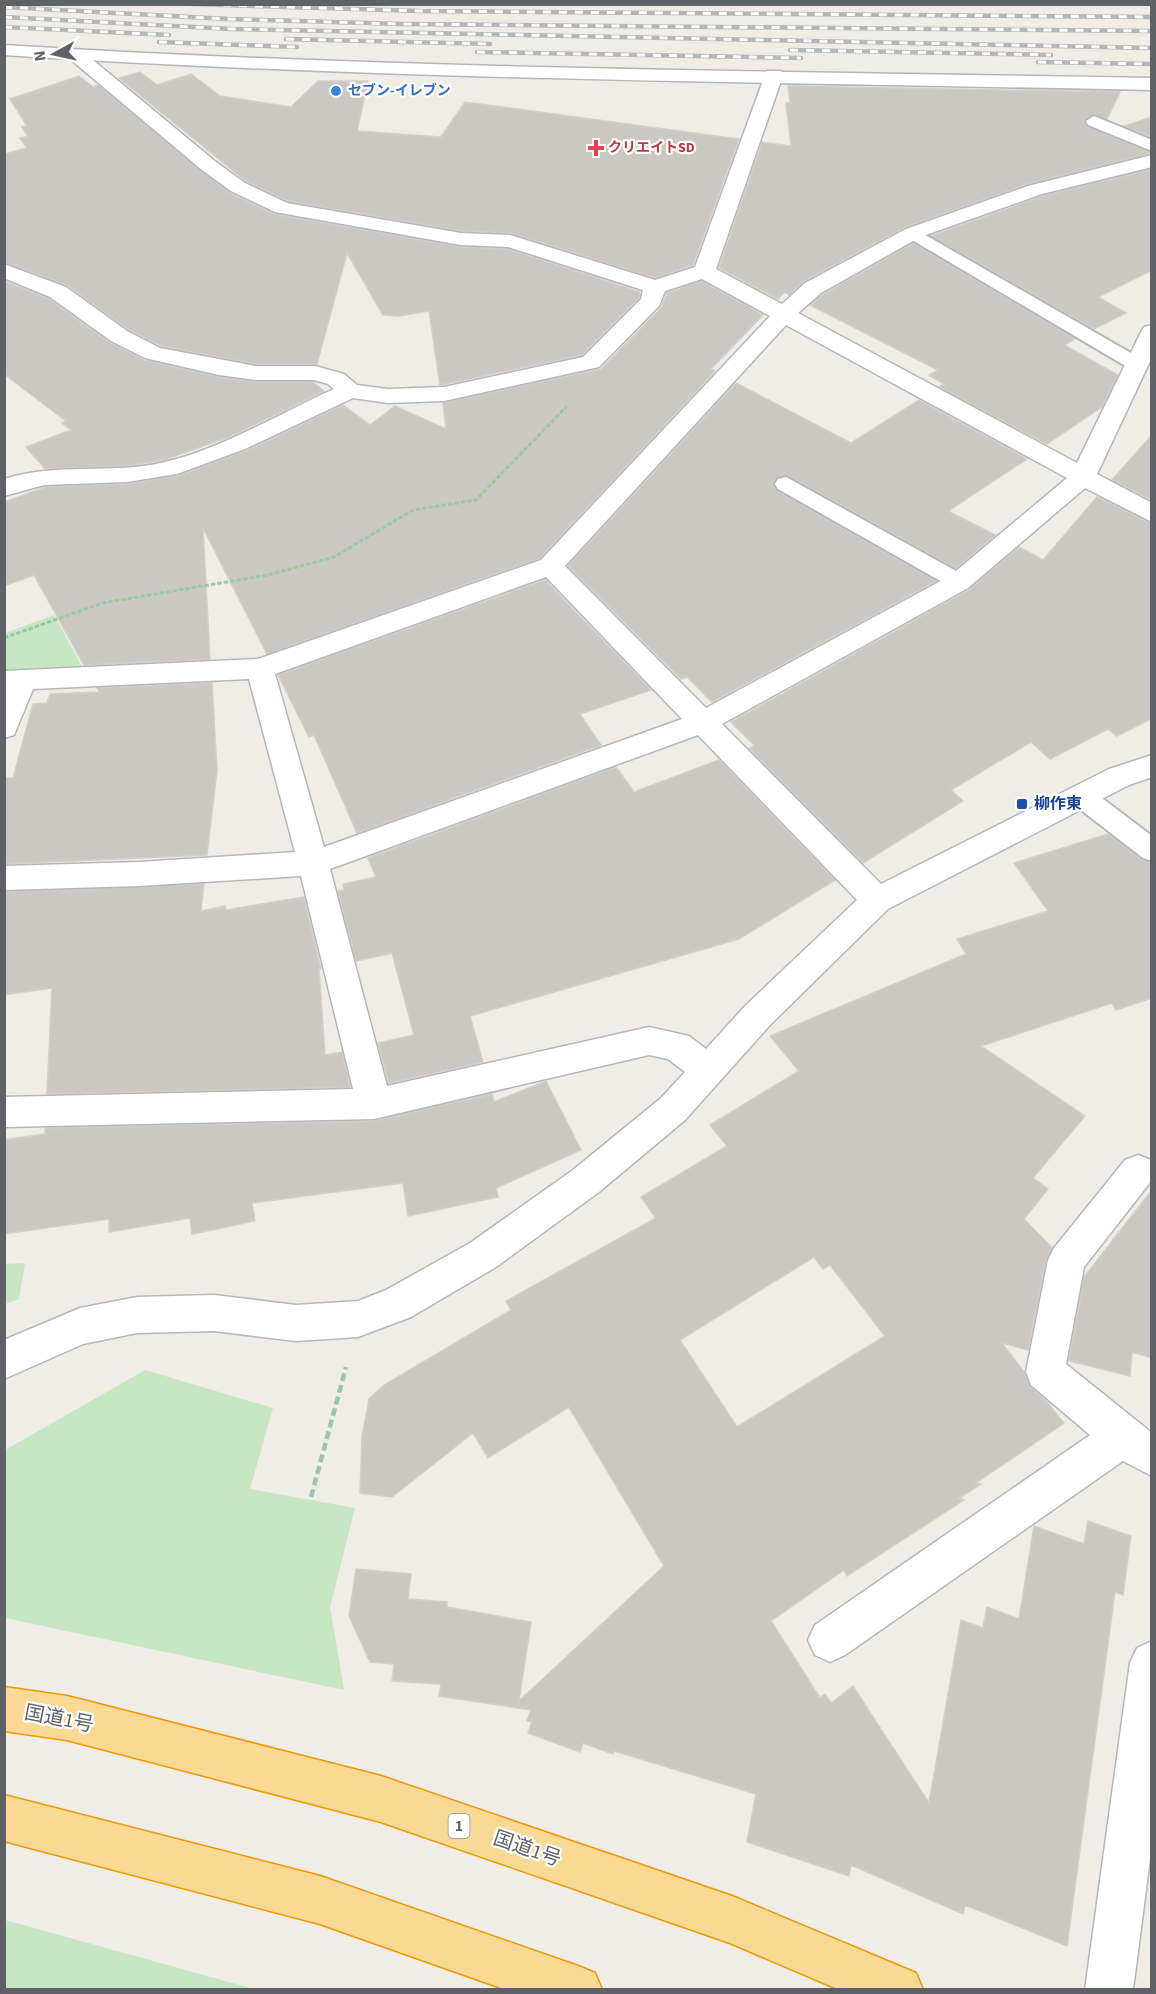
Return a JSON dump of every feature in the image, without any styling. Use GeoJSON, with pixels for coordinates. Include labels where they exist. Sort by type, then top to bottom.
{"type":"FeatureCollection","features":[{"type":"Feature","properties":{"kind":"highway","name":"国道1号"},"geometry":{"type":"LineString","coordinates":[[4,1709],[67,1718],[381,1799],[732,1920],[898,1989]]}},
{"type":"Feature","properties":{"kind":"highway"},"geometry":{"type":"LineString","coordinates":[[4,1818],[320,1900],[578,1989]]}},
{"type":"Feature","properties":{"kind":"street"},"geometry":{"type":"LineString","coordinates":[[4,50],[357,68],[1152,84]]}},
{"type":"Feature","properties":{"kind":"street"},"geometry":{"type":"LineString","coordinates":[[76,55],[209,166],[238,187],[282,208],[461,239],[510,241],[655,287],[704,271],[782,316],[1152,514]]}},
{"type":"Feature","properties":{"kind":"street"},"geometry":{"type":"LineString","coordinates":[[704,271],[774,75]]}},
{"type":"Feature","properties":{"kind":"street"},"geometry":{"type":"LineString","coordinates":[[4,728],[13,681],[260,669],[550,566],[782,316],[813,288],[913,234],[1035,190],[1152,161]]}},
{"type":"Feature","properties":{"kind":"street"},"geometry":{"type":"LineString","coordinates":[[4,270],[58,292],[119,336],[153,353],[247,372],[315,373],[336,379],[350,391]]}},
{"type":"Feature","properties":{"kind":"street"},"geometry":{"type":"LineString","coordinates":[[4,488],[51,476],[130,476],[169,469],[231,445],[350,391],[388,396],[444,394],[591,362],[651,301],[655,287]]}},
{"type":"Feature","properties":{"kind":"street"},"geometry":{"type":"LineString","coordinates":[[4,878],[139,874],[313,862],[702,722],[959,582],[1083,477],[1152,332]]}},
{"type":"Feature","properties":{"kind":"street"},"geometry":{"type":"LineString","coordinates":[[550,566],[878,900]]}},
{"type":"Feature","properties":{"kind":"street"},"geometry":{"type":"LineString","coordinates":[[260,669],[313,862],[374,1104]]}},
{"type":"Feature","properties":{"kind":"street"},"geometry":{"type":"LineString","coordinates":[[4,1360],[80,1326],[137,1316],[214,1313],[296,1323],[358,1319],[398,1304],[502,1242],[586,1181],[647,1131],[673,1109],[758,1015],[878,900],[1119,777],[1152,766]]}},
{"type":"Feature","properties":{"kind":"street"},"geometry":{"type":"LineString","coordinates":[[4,1112],[374,1104],[649,1041],[677,1046],[708,1070]]}},
{"type":"Feature","properties":{"kind":"street"},"geometry":{"type":"LineString","coordinates":[[830,1640],[1137,1446],[1045,1372],[1067,1260],[1142,1177]]}},
{"type":"Feature","properties":{"kind":"street"},"geometry":{"type":"LineString","coordinates":[[1109,1989],[1152,1663]]}},
{"type":"Feature","properties":{"kind":"lane"},"geometry":{"type":"LineString","coordinates":[[1094,121],[1152,146]]}},
{"type":"Feature","properties":{"kind":"lane"},"geometry":{"type":"LineString","coordinates":[[913,234],[1136,364]]}},
{"type":"Feature","properties":{"kind":"lane"},"geometry":{"type":"LineString","coordinates":[[786,484],[959,582]]}},
{"type":"Feature","properties":{"kind":"lane"},"geometry":{"type":"LineString","coordinates":[[1081,796],[1152,851]]}},
{"type":"Feature","properties":{"kind":"path"},"geometry":{"type":"LineString","coordinates":[[4,638],[102,603],[268,575],[334,556],[414,510],[476,500],[574,398]]}},
{"type":"Feature","properties":{"kind":"path"},"geometry":{"type":"LineString","coordinates":[[311,1497],[358,1319]]}},
{"type":"Feature","properties":{"kind":"green space"},"geometry":{"type":"Polygon","coordinates":[[[54,615],[84,670],[5,671],[5,633],[54,615]]]}},
{"type":"Feature","properties":{"kind":"green space"},"geometry":{"type":"Polygon","coordinates":[[[25,1263],[19,1299],[5,1304],[5,1264],[25,1263]]]}},
{"type":"Feature","properties":{"kind":"green space"},"geometry":{"type":"Polygon","coordinates":[[[145,1370],[273,1408],[250,1489],[355,1508],[330,1607],[344,1690],[5,1618],[5,1450],[145,1370]]]}},
{"type":"Feature","properties":{"kind":"green space"},"geometry":{"type":"Polygon","coordinates":[[[5,1920],[254,1989],[5,1989],[5,1920]]]}},
{"type":"Feature","properties":{"kind":"building"},"geometry":{"type":"Polygon","coordinates":[[[140,72],[157,85],[191,74],[220,96],[291,107],[318,81],[368,81],[357,131],[441,137],[465,102],[739,139],[693,265],[655,278],[511,233],[461,231],[288,201],[246,181],[119,78],[140,72]]]}},
{"type":"Feature","properties":{"kind":"building"},"geometry":{"type":"Polygon","coordinates":[[[79,76],[93,87],[98,85],[230,193],[274,214],[461,247],[508,249],[640,292],[639,298],[582,355],[440,385],[429,311],[399,316],[383,315],[347,253],[317,364],[256,364],[161,346],[128,329],[67,285],[4,262],[4,154],[27,148],[20,138],[28,136],[22,127],[27,126],[10,99],[79,76]]]}},
{"type":"Feature","properties":{"kind":"building"},"geometry":{"type":"Polygon","coordinates":[[[788,86],[1120,92],[1107,119],[1093,114],[1084,120],[1086,126],[1151,153],[1027,184],[905,227],[804,281],[789,295],[785,292],[778,299],[719,268],[762,142],[791,146],[786,103],[790,103],[788,86]]]}},
{"type":"Feature","properties":{"kind":"building"},"geometry":{"type":"Polygon","coordinates":[[[1152,117],[1152,137],[1124,126],[1152,117]]]}},
{"type":"Feature","properties":{"kind":"building"},"geometry":{"type":"Polygon","coordinates":[[[1152,169],[1152,270],[1098,297],[1126,313],[1094,329],[931,236],[1043,196],[1152,169]]]}},
{"type":"Feature","properties":{"kind":"building"},"geometry":{"type":"Polygon","coordinates":[[[913,243],[1075,339],[1064,345],[1118,375],[1102,407],[1047,444],[939,387],[944,384],[929,375],[938,370],[810,305],[822,295],[913,243]]]}},
{"type":"Feature","properties":{"kind":"building"},"geometry":{"type":"Polygon","coordinates":[[[4,281],[49,299],[110,343],[144,360],[219,377],[256,382],[313,382],[324,391],[229,437],[164,460],[125,466],[45,469],[26,447],[71,430],[62,423],[66,421],[4,374],[4,281]]]}},
{"type":"Feature","properties":{"kind":"building"},"geometry":{"type":"Polygon","coordinates":[[[702,281],[763,315],[711,369],[715,371],[540,558],[267,654],[203,528],[210,659],[84,665],[34,575],[4,586],[4,502],[46,487],[127,484],[178,476],[246,451],[343,405],[370,425],[395,406],[446,429],[443,403],[601,369],[661,308],[667,293],[702,281]]]}},
{"type":"Feature","properties":{"kind":"building"},"geometry":{"type":"Polygon","coordinates":[[[736,383],[851,443],[919,400],[1027,459],[948,511],[995,535],[956,568],[787,475],[776,478],[773,485],[777,491],[936,581],[712,702],[687,677],[681,679],[568,566],[736,383]]]}},
{"type":"Feature","properties":{"kind":"building"},"geometry":{"type":"Polygon","coordinates":[[[1152,435],[1152,500],[1112,480],[1152,435]]]}},
{"type":"Feature","properties":{"kind":"building"},"geometry":{"type":"Polygon","coordinates":[[[1097,497],[1152,524],[1152,718],[1117,736],[1108,729],[1050,759],[1031,742],[951,790],[963,801],[863,863],[749,748],[755,746],[731,722],[969,590],[1019,547],[1043,560],[1097,497]]]}},
{"type":"Feature","properties":{"kind":"building"},"geometry":{"type":"Polygon","coordinates":[[[545,580],[651,690],[580,714],[601,745],[357,833],[314,735],[309,737],[278,675],[545,580]]]}},
{"type":"Feature","properties":{"kind":"building"},"geometry":{"type":"Polygon","coordinates":[[[212,683],[217,771],[207,855],[4,864],[4,778],[13,778],[33,704],[47,703],[50,694],[100,692],[97,688],[212,683]]]}},
{"type":"Feature","properties":{"kind":"building"},"geometry":{"type":"Polygon","coordinates":[[[719,760],[835,880],[739,939],[470,1016],[483,1062],[389,1083],[378,1043],[414,1035],[392,953],[356,961],[338,891],[344,890],[343,884],[376,877],[368,858],[616,767],[634,792],[719,760]]]}},
{"type":"Feature","properties":{"kind":"building"},"geometry":{"type":"Polygon","coordinates":[[[1108,834],[1142,860],[1152,863],[1152,998],[1116,1010],[1112,1003],[981,1046],[1085,1116],[1033,1178],[1048,1189],[1024,1219],[1052,1248],[1046,1260],[1028,1350],[1002,1343],[1024,1372],[1030,1387],[1046,1401],[1064,1423],[976,1483],[981,1484],[959,1498],[964,1500],[847,1576],[844,1570],[771,1621],[820,1698],[825,1694],[831,1703],[853,1686],[929,1803],[961,1620],[983,1628],[987,1607],[1019,1619],[1034,1526],[1084,1544],[1088,1521],[1131,1536],[1123,1595],[1115,1592],[1067,1946],[965,1905],[963,1914],[851,1865],[849,1876],[747,1842],[756,1794],[614,1751],[613,1754],[583,1743],[580,1752],[528,1733],[532,1722],[527,1721],[531,1710],[439,1696],[441,1684],[392,1681],[394,1664],[370,1662],[349,1616],[356,1569],[411,1574],[408,1599],[447,1602],[447,1607],[531,1622],[519,1701],[664,1566],[569,1407],[488,1458],[473,1433],[392,1497],[360,1493],[362,1437],[369,1399],[384,1385],[511,1310],[506,1301],[656,1218],[641,1197],[727,1146],[710,1125],[799,1071],[770,1036],[966,954],[957,939],[1048,911],[1014,863],[1108,834]],[[814,1257],[680,1340],[737,1427],[885,1336],[830,1265],[823,1269],[814,1257]]]}},
{"type":"Feature","properties":{"kind":"building"},"geometry":{"type":"Polygon","coordinates":[[[204,884],[201,911],[225,906],[226,910],[304,897],[321,969],[319,969],[325,1055],[342,1052],[350,1087],[47,1094],[52,988],[4,995],[4,892],[204,884]]]}},
{"type":"Feature","properties":{"kind":"building"},"geometry":{"type":"Polygon","coordinates":[[[546,1081],[581,1150],[496,1188],[498,1197],[408,1216],[403,1183],[252,1203],[255,1221],[192,1234],[190,1218],[109,1232],[109,1219],[4,1234],[4,1140],[45,1134],[45,1128],[374,1121],[492,1094],[494,1102],[546,1081]]]}},
{"type":"Feature","properties":{"kind":"building"},"geometry":{"type":"Polygon","coordinates":[[[1152,1190],[1152,1358],[1132,1352],[1130,1376],[1069,1361],[1084,1277],[1152,1190]]]}},
{"type":"Feature","properties":{"kind":"railway"},"geometry":{"type":"LineString","coordinates":[[191,4],[420,11],[1152,17]]}},
{"type":"Feature","properties":{"kind":"railway"},"geometry":{"type":"LineString","coordinates":[[4,7],[227,19],[401,24],[1152,31]]}},
{"type":"Feature","properties":{"kind":"railway"},"geometry":{"type":"LineString","coordinates":[[4,17],[231,29],[1152,48]]}},
{"type":"Feature","properties":{"kind":"railway"},"geometry":{"type":"LineString","coordinates":[[4,27],[169,35]]}},
{"type":"Feature","properties":{"kind":"railway"},"geometry":{"type":"LineString","coordinates":[[286,39],[490,44]]}},
{"type":"Feature","properties":{"kind":"railway"},"geometry":{"type":"LineString","coordinates":[[159,42],[297,47]]}},
{"type":"Feature","properties":{"kind":"railway"},"geometry":{"type":"LineString","coordinates":[[790,50],[1051,55]]}},
{"type":"Feature","properties":{"kind":"railway"},"geometry":{"type":"LineString","coordinates":[[477,52],[801,58]]}},
{"type":"Feature","properties":{"kind":"railway"},"geometry":{"type":"LineString","coordinates":[[1038,62],[1152,64]]}},
{"type":"Feature","properties":{"kind":"place","name":"セブン-イレブン"},"geometry":{"type":"Point","coordinates":[336,91]}},
{"type":"Feature","properties":{"kind":"place","name":"クリエイトSD"},"geometry":{"type":"Point","coordinates":[596,148]}},
{"type":"Feature","properties":{"kind":"place","name":"柳作東"},"geometry":{"type":"Point","coordinates":[1022,804]}}]}
